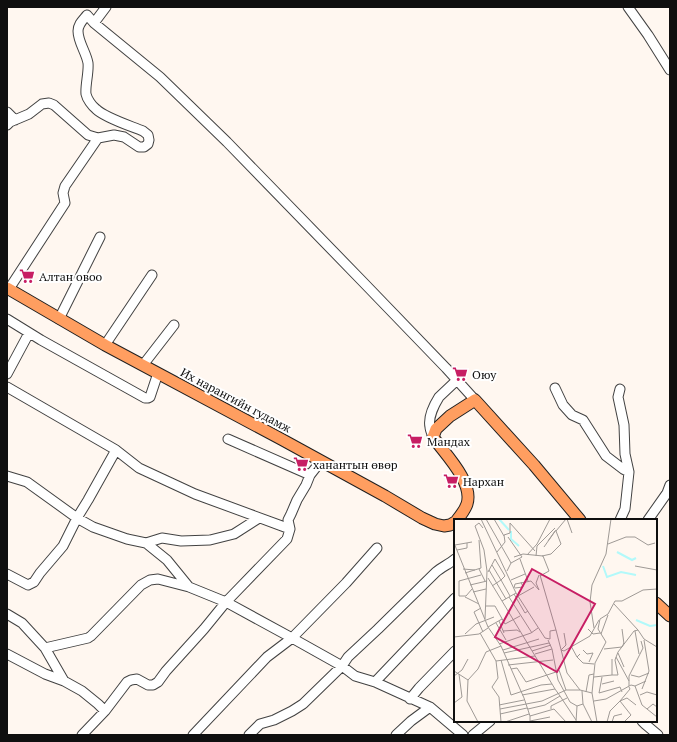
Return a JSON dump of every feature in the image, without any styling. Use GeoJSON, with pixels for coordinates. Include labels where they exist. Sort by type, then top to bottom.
{"type":"FeatureCollection","features":[{"type":"Feature","properties":{"kind":"main road","name":"Их нарангийн гудамж"},"geometry":{"type":"LineString","coordinates":[[8,289],[105,345],[255,424],[422,518],[444,526],[454,523]]}},
{"type":"Feature","properties":{"kind":"main road"},"geometry":{"type":"LineString","coordinates":[[458,519],[467,503],[468,496],[466,487],[462,476],[432,437],[436,429],[450,416],[475,400],[534,465],[579,519]]}},
{"type":"Feature","properties":{"kind":"main road"},"geometry":{"type":"LineString","coordinates":[[657,604],[670,616]]}},
{"type":"Feature","properties":{"kind":"street"},"geometry":{"type":"LineString","coordinates":[[94,23],[106,7]]}},
{"type":"Feature","properties":{"kind":"street"},"geometry":{"type":"LineString","coordinates":[[628,7],[670,70]]}},
{"type":"Feature","properties":{"kind":"street"},"geometry":{"type":"LineString","coordinates":[[7,112],[11,123],[29,114],[42,104],[49,103],[54,105],[88,135],[98,138],[114,135],[124,137],[139,148],[148,144],[150,140],[144,131],[104,116],[91,103],[86,94],[88,65],[78,30],[80,23],[87,15],[94,23],[160,77],[227,142],[475,400]]}},
{"type":"Feature","properties":{"kind":"street"},"geometry":{"type":"LineString","coordinates":[[8,289],[65,203],[63,194],[65,186],[98,138]]}},
{"type":"Feature","properties":{"kind":"street"},"geometry":{"type":"LineString","coordinates":[[59,319],[100,237]]}},
{"type":"Feature","properties":{"kind":"street"},"geometry":{"type":"LineString","coordinates":[[105,345],[152,274]]}},
{"type":"Feature","properties":{"kind":"street"},"geometry":{"type":"LineString","coordinates":[[7,319],[145,398],[150,397],[158,373]]}},
{"type":"Feature","properties":{"kind":"street"},"geometry":{"type":"LineString","coordinates":[[143,365],[174,325]]}},
{"type":"Feature","properties":{"kind":"street"},"geometry":{"type":"LineString","coordinates":[[7,374],[30,333]]}},
{"type":"Feature","properties":{"kind":"street"},"geometry":{"type":"LineString","coordinates":[[432,437],[429,426],[430,418],[437,401],[439,397],[456,380]]}},
{"type":"Feature","properties":{"kind":"street"},"geometry":{"type":"LineString","coordinates":[[7,387],[116,450],[139,468],[195,494],[290,529]]}},
{"type":"Feature","properties":{"kind":"street"},"geometry":{"type":"LineString","coordinates":[[555,388],[563,405],[572,415],[583,420],[606,456],[622,469],[629,472]]}},
{"type":"Feature","properties":{"kind":"street"},"geometry":{"type":"LineString","coordinates":[[620,389],[618,397],[624,425],[625,454],[629,472],[625,509],[620,519]]}},
{"type":"Feature","properties":{"kind":"street"},"geometry":{"type":"LineString","coordinates":[[228,439],[310,475]]}},
{"type":"Feature","properties":{"kind":"street"},"geometry":{"type":"LineString","coordinates":[[7,574],[28,585],[34,582],[63,546],[76,518],[88,500],[116,450]]}},
{"type":"Feature","properties":{"kind":"street"},"geometry":{"type":"LineString","coordinates":[[82,735],[105,711],[127,682],[137,679],[148,685],[153,685],[158,682],[226,602],[287,539],[290,529],[288,520],[310,475],[321,461]]}},
{"type":"Feature","properties":{"kind":"street"},"geometry":{"type":"LineString","coordinates":[[7,476],[27,482],[76,518],[93,527],[146,543],[167,560],[189,587]]}},
{"type":"Feature","properties":{"kind":"street"},"geometry":{"type":"LineString","coordinates":[[649,519],[667,493],[670,485]]}},
{"type":"Feature","properties":{"kind":"street"},"geometry":{"type":"LineString","coordinates":[[146,543],[162,538],[181,541],[210,540],[234,534],[259,518]]}},
{"type":"Feature","properties":{"kind":"street"},"geometry":{"type":"LineString","coordinates":[[193,735],[267,657],[292,638],[378,548]]}},
{"type":"Feature","properties":{"kind":"street"},"geometry":{"type":"LineString","coordinates":[[249,735],[260,724],[274,720],[302,704],[342,666],[348,657],[378,630],[436,572],[454,559]]}},
{"type":"Feature","properties":{"kind":"street"},"geometry":{"type":"LineString","coordinates":[[45,648],[88,638],[141,585],[150,580],[158,579],[189,587],[226,602],[342,666],[354,676],[376,682],[430,707],[463,735]]}},
{"type":"Feature","properties":{"kind":"street"},"geometry":{"type":"LineString","coordinates":[[376,682],[454,599]]}},
{"type":"Feature","properties":{"kind":"street"},"geometry":{"type":"LineString","coordinates":[[7,614],[22,623],[45,648],[64,682]]}},
{"type":"Feature","properties":{"kind":"street"},"geometry":{"type":"LineString","coordinates":[[410,699],[454,652]]}},
{"type":"Feature","properties":{"kind":"street"},"geometry":{"type":"LineString","coordinates":[[7,654],[82,691],[105,711]]}},
{"type":"Feature","properties":{"kind":"street"},"geometry":{"type":"LineString","coordinates":[[396,735],[411,721],[430,707]]}},
{"type":"Feature","properties":{"kind":"street"},"geometry":{"type":"LineString","coordinates":[[473,735],[489,722]]}},
{"type":"Feature","properties":{"kind":"street"},"geometry":{"type":"LineString","coordinates":[[643,722],[658,735]]}},
{"type":"Feature","properties":{"kind":"place","name":"Алтан овоо"},"geometry":{"type":"Point","coordinates":[27,276]}},
{"type":"Feature","properties":{"kind":"place","name":"Оюу"},"geometry":{"type":"Point","coordinates":[460,374]}},
{"type":"Feature","properties":{"kind":"place","name":"Мандах"},"geometry":{"type":"Point","coordinates":[415,441]}},
{"type":"Feature","properties":{"kind":"place","name":"ханантын өвөр"},"geometry":{"type":"Point","coordinates":[301,464]}},
{"type":"Feature","properties":{"kind":"place","name":"Нархан"},"geometry":{"type":"Point","coordinates":[451,481]}}]}
